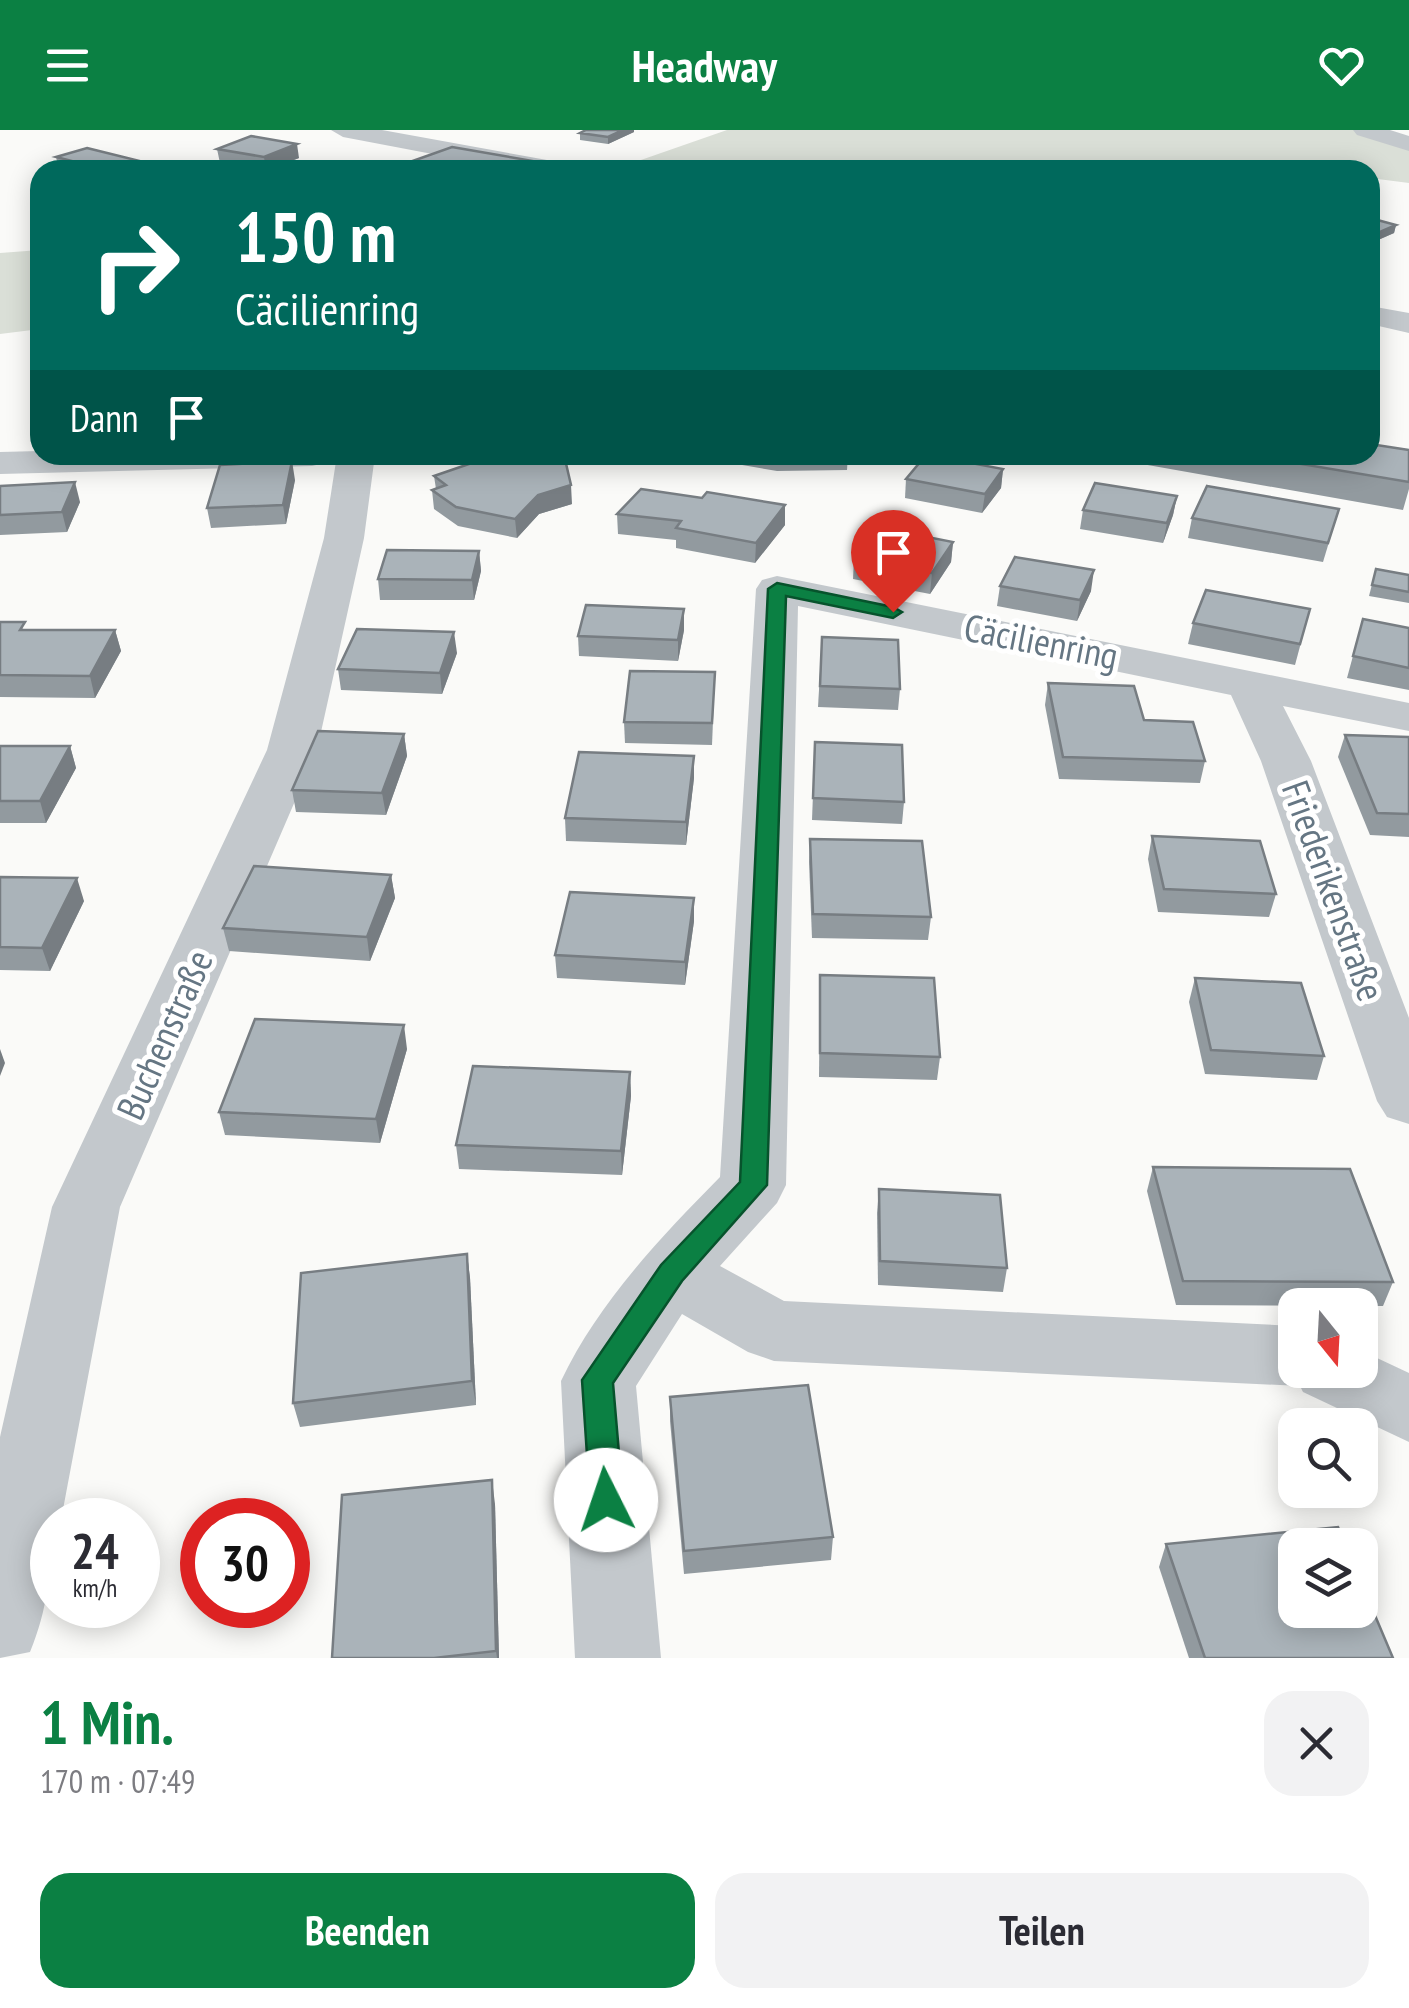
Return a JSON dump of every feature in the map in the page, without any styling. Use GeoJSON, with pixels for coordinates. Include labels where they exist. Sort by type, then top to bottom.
{"type":"FeatureCollection","features":[{"type":"Feature","properties":{"kind":"street"},"geometry":{"type":"LineString","coordinates":[[342,130],[504,160]]}},
{"type":"Feature","properties":{"kind":"street"},"geometry":{"type":"LineString","coordinates":[[399,160],[402,150],[417,144],[450,133],[482,130]]}},
{"type":"Feature","properties":{"kind":"street"},"geometry":{"type":"LineString","coordinates":[[1366,130],[1409,144]]}},
{"type":"Feature","properties":{"kind":"street"},"geometry":{"type":"LineString","coordinates":[[1380,318],[1409,322]]}},
{"type":"Feature","properties":{"kind":"street"},"geometry":{"type":"LineString","coordinates":[[0,463],[30,462]]}},
{"type":"Feature","properties":{"kind":"street","name":"Buchenstraße"},"geometry":{"type":"LineString","coordinates":[[0,1623],[86,1206],[292,750],[340,556],[354,465]]}},
{"type":"Feature","properties":{"kind":"street","name":"Cäcilienring"},"geometry":{"type":"LineString","coordinates":[[618,1658],[598,1380],[671,1273],[753,1185],[777,589],[1409,717]]}},
{"type":"Feature","properties":{"kind":"street","name":"Friederikenstraße"},"geometry":{"type":"LineString","coordinates":[[1249,684],[1286,761],[1409,1102]]}},
{"type":"Feature","properties":{"kind":"street"},"geometry":{"type":"LineString","coordinates":[[671,1273],[774,1331],[1278,1356]]}},
{"type":"Feature","properties":{"kind":"street"},"geometry":{"type":"LineString","coordinates":[[1367,1388],[1409,1408]]}},
{"type":"Feature","properties":{"kind":"shaded area"},"geometry":{"type":"Polygon","coordinates":[[[727,130],[1366,130],[1409,144],[1409,183],[1380,179],[1380,160],[641,160],[727,130]]]}},
{"type":"Feature","properties":{"kind":"shaded area"},"geometry":{"type":"Polygon","coordinates":[[[30,251],[30,330],[0,334],[0,253],[30,251]]]}},
{"type":"Feature","properties":{"kind":"building"},"geometry":{"type":"Polygon","coordinates":[[[623,130],[608,137],[580,133],[623,130]]]}},
{"type":"Feature","properties":{"kind":"building"},"geometry":{"type":"Polygon","coordinates":[[[251,136],[297,144],[264,157],[217,149],[251,136]]]}},
{"type":"Feature","properties":{"kind":"building"},"geometry":{"type":"Polygon","coordinates":[[[452,147],[527,160],[415,160],[452,147]]]}},
{"type":"Feature","properties":{"kind":"building"},"geometry":{"type":"Polygon","coordinates":[[[87,148],[136,160],[68,160],[56,157],[87,148]]]}},
{"type":"Feature","properties":{"kind":"building"},"geometry":{"type":"Polygon","coordinates":[[[1380,221],[1396,225],[1380,232],[1380,221]]]}},
{"type":"Feature","properties":{"kind":"building"},"geometry":{"type":"Polygon","coordinates":[[[1380,446],[1409,450],[1409,482],[1308,465],[1380,465],[1380,446]]]}},
{"type":"Feature","properties":{"kind":"building"},"geometry":{"type":"Polygon","coordinates":[[[220,465],[291,465],[283,505],[207,508],[220,465]]]}},
{"type":"Feature","properties":{"kind":"building"},"geometry":{"type":"Polygon","coordinates":[[[466,465],[566,465],[571,485],[538,495],[515,519],[456,507],[432,490],[446,485],[434,476],[466,465]]]}},
{"type":"Feature","properties":{"kind":"building"},"geometry":{"type":"Polygon","coordinates":[[[918,465],[1003,469],[985,494],[906,479],[918,465]]]}},
{"type":"Feature","properties":{"kind":"building"},"geometry":{"type":"Polygon","coordinates":[[[75,482],[62,512],[0,515],[0,486],[75,482]]]}},
{"type":"Feature","properties":{"kind":"building"},"geometry":{"type":"Polygon","coordinates":[[[1095,483],[1177,496],[1167,523],[1083,510],[1095,483]]]}},
{"type":"Feature","properties":{"kind":"building"},"geometry":{"type":"Polygon","coordinates":[[[1207,486],[1339,509],[1328,543],[1192,518],[1207,486]]]}},
{"type":"Feature","properties":{"kind":"building"},"geometry":{"type":"Polygon","coordinates":[[[641,489],[702,498],[707,492],[785,505],[756,543],[676,528],[681,521],[617,514],[641,489]]]}},
{"type":"Feature","properties":{"kind":"building"},"geometry":{"type":"Polygon","coordinates":[[[877,527],[953,542],[932,573],[854,558],[877,527]]]}},
{"type":"Feature","properties":{"kind":"building"},"geometry":{"type":"Polygon","coordinates":[[[387,550],[479,551],[472,580],[378,579],[387,550]]]}},
{"type":"Feature","properties":{"kind":"building"},"geometry":{"type":"Polygon","coordinates":[[[1015,557],[1094,570],[1080,600],[1000,586],[1015,557]]]}},
{"type":"Feature","properties":{"kind":"building"},"geometry":{"type":"Polygon","coordinates":[[[1376,569],[1409,575],[1409,592],[1372,585],[1376,569]]]}},
{"type":"Feature","properties":{"kind":"building"},"geometry":{"type":"Polygon","coordinates":[[[1206,590],[1310,609],[1300,644],[1193,623],[1206,590]]]}},
{"type":"Feature","properties":{"kind":"building"},"geometry":{"type":"Polygon","coordinates":[[[586,605],[684,609],[678,640],[578,636],[586,605]]]}},
{"type":"Feature","properties":{"kind":"building"},"geometry":{"type":"Polygon","coordinates":[[[1363,619],[1409,628],[1409,668],[1353,656],[1363,619]]]}},
{"type":"Feature","properties":{"kind":"building"},"geometry":{"type":"Polygon","coordinates":[[[0,622],[25,622],[20,630],[115,630],[90,676],[0,675],[0,622]]]}},
{"type":"Feature","properties":{"kind":"building"},"geometry":{"type":"Polygon","coordinates":[[[357,629],[454,632],[440,673],[338,669],[357,629]]]}},
{"type":"Feature","properties":{"kind":"building"},"geometry":{"type":"Polygon","coordinates":[[[822,637],[898,640],[900,689],[820,686],[822,637]]]}},
{"type":"Feature","properties":{"kind":"building"},"geometry":{"type":"Polygon","coordinates":[[[630,671],[715,672],[712,723],[624,722],[630,671]]]}},
{"type":"Feature","properties":{"kind":"building"},"geometry":{"type":"Polygon","coordinates":[[[1048,683],[1134,686],[1144,720],[1193,722],[1205,761],[1063,757],[1048,683]]]}},
{"type":"Feature","properties":{"kind":"building"},"geometry":{"type":"Polygon","coordinates":[[[318,731],[404,734],[382,793],[292,790],[318,731]]]}},
{"type":"Feature","properties":{"kind":"building"},"geometry":{"type":"Polygon","coordinates":[[[1345,735],[1409,737],[1409,814],[1377,813],[1345,735]]]}},
{"type":"Feature","properties":{"kind":"building"},"geometry":{"type":"Polygon","coordinates":[[[815,742],[902,745],[904,802],[813,798],[815,742]]]}},
{"type":"Feature","properties":{"kind":"building"},"geometry":{"type":"Polygon","coordinates":[[[0,746],[70,746],[40,801],[0,801],[0,746]]]}},
{"type":"Feature","properties":{"kind":"building"},"geometry":{"type":"Polygon","coordinates":[[[579,752],[694,756],[686,822],[565,818],[579,752]]]}},
{"type":"Feature","properties":{"kind":"building"},"geometry":{"type":"Polygon","coordinates":[[[1152,836],[1260,841],[1276,894],[1164,889],[1152,836]]]}},
{"type":"Feature","properties":{"kind":"building"},"geometry":{"type":"Polygon","coordinates":[[[810,839],[922,841],[931,917],[813,914],[810,839]]]}},
{"type":"Feature","properties":{"kind":"building"},"geometry":{"type":"Polygon","coordinates":[[[254,866],[391,875],[367,937],[223,928],[254,866]]]}},
{"type":"Feature","properties":{"kind":"building"},"geometry":{"type":"Polygon","coordinates":[[[0,877],[77,878],[42,948],[0,947],[0,877]]]}},
{"type":"Feature","properties":{"kind":"building"},"geometry":{"type":"Polygon","coordinates":[[[570,892],[694,898],[685,962],[555,955],[570,892]]]}},
{"type":"Feature","properties":{"kind":"building"},"geometry":{"type":"Polygon","coordinates":[[[820,975],[934,978],[940,1057],[820,1053],[820,975]]]}},
{"type":"Feature","properties":{"kind":"building"},"geometry":{"type":"Polygon","coordinates":[[[1195,978],[1301,983],[1324,1056],[1211,1050],[1195,978]]]}},
{"type":"Feature","properties":{"kind":"building"},"geometry":{"type":"Polygon","coordinates":[[[255,1019],[404,1025],[376,1119],[219,1112],[255,1019]]]}},
{"type":"Feature","properties":{"kind":"building"},"geometry":{"type":"Polygon","coordinates":[[[473,1066],[630,1072],[621,1151],[456,1145],[473,1066]]]}},
{"type":"Feature","properties":{"kind":"building"},"geometry":{"type":"Polygon","coordinates":[[[1153,1167],[1350,1169],[1393,1282],[1183,1281],[1153,1167]]]}},
{"type":"Feature","properties":{"kind":"building"},"geometry":{"type":"Polygon","coordinates":[[[879,1189],[1000,1195],[1007,1268],[880,1261],[879,1189]]]}},
{"type":"Feature","properties":{"kind":"building"},"geometry":{"type":"Polygon","coordinates":[[[467,1254],[472,1381],[293,1403],[301,1273],[467,1254]]]}},
{"type":"Feature","properties":{"kind":"building"},"geometry":{"type":"Polygon","coordinates":[[[808,1385],[833,1537],[684,1551],[670,1397],[808,1385]]]}},
{"type":"Feature","properties":{"kind":"building"},"geometry":{"type":"Polygon","coordinates":[[[492,1480],[496,1651],[434,1658],[332,1658],[342,1495],[492,1480]]]}},
{"type":"Feature","properties":{"kind":"building"},"geometry":{"type":"Polygon","coordinates":[[[1278,1533],[1278,1628],[1378,1628],[1378,1623],[1393,1658],[1205,1658],[1166,1544],[1278,1533]]]}},
{"type":"Feature","properties":{"kind":"route"},"geometry":{"type":"LineString","coordinates":[[606,1500],[598,1380],[671,1273],[753,1185],[777,589],[893,612]]}}]}
